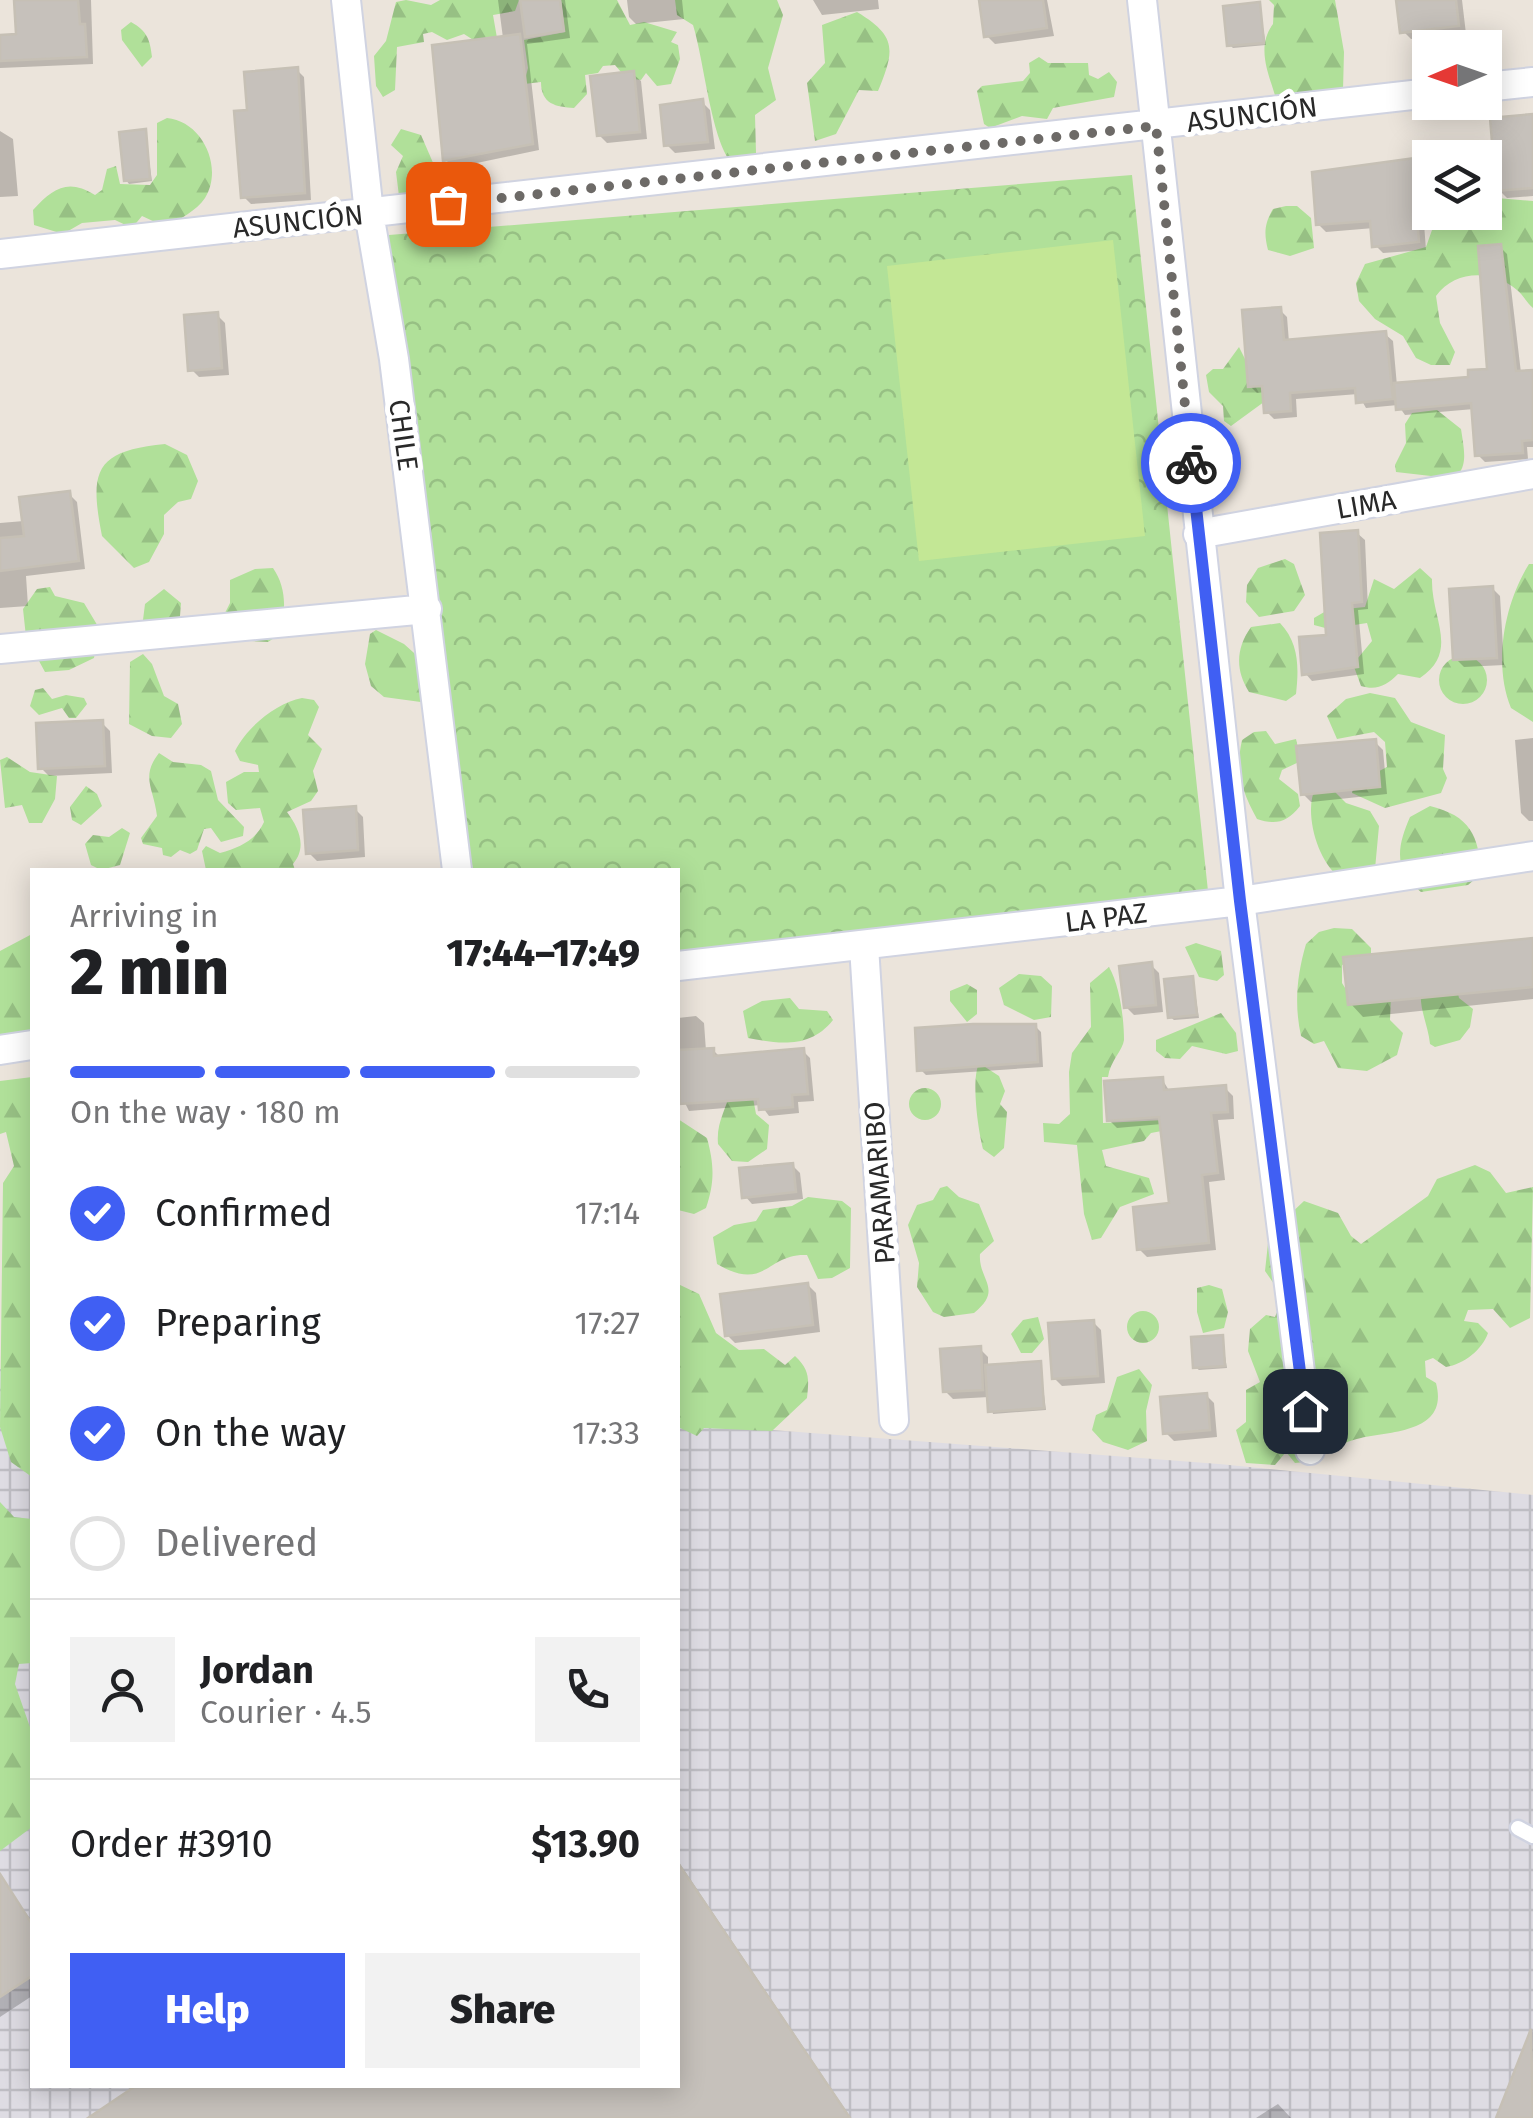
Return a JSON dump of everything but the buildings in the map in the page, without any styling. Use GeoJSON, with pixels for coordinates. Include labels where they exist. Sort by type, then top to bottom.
{"type":"FeatureCollection","features":[{"type":"Feature","properties":{"kind":"street","name":"CHILE"},"geometry":{"type":"LineString","coordinates":[[346,0],[369,213],[394,359],[457,868]]}},
{"type":"Feature","properties":{"kind":"street"},"geometry":{"type":"LineString","coordinates":[[1142,0],[1240,901],[1310,1450]]}},
{"type":"Feature","properties":{"kind":"street"},"geometry":{"type":"LineString","coordinates":[[1502,85],[1533,82]]}},
{"type":"Feature","properties":{"kind":"street","name":"ASUNCIÓN"},"geometry":{"type":"LineString","coordinates":[[0,254],[1412,95]]}},
{"type":"Feature","properties":{"kind":"street","name":"LIMA"},"geometry":{"type":"LineString","coordinates":[[1198,534],[1533,474]]}},
{"type":"Feature","properties":{"kind":"street"},"geometry":{"type":"LineString","coordinates":[[0,648],[427,609]]}},
{"type":"Feature","properties":{"kind":"street","name":"LA PAZ"},"geometry":{"type":"LineString","coordinates":[[680,966],[1240,901],[1533,856]]}},
{"type":"Feature","properties":{"kind":"street","name":"PARAMARIBO"},"geometry":{"type":"LineString","coordinates":[[864,946],[894,1420]]}},
{"type":"Feature","properties":{"kind":"street"},"geometry":{"type":"LineString","coordinates":[[0,1050],[30,1045]]}},
{"type":"Feature","properties":{"kind":"lane"},"geometry":{"type":"LineString","coordinates":[[1518,1828],[1533,1836]]}},
{"type":"Feature","properties":{"kind":"shaded area"},"geometry":{"type":"Polygon","coordinates":[[[0,1369],[30,1372],[30,2088],[680,2088],[680,1423],[1219,1464],[1533,1495],[1533,2118],[0,2118],[0,1369]]]}},
{"type":"Feature","properties":{"kind":"green space"},"geometry":{"type":"Polygon","coordinates":[[[440,0],[519,0],[515,11],[493,15],[497,38],[478,43],[464,34],[447,40],[432,32],[423,34],[424,42],[397,47],[395,90],[383,97],[376,86],[374,56],[386,41],[396,2],[431,5],[440,0]]]}},
{"type":"Feature","properties":{"kind":"green space"},"geometry":{"type":"Polygon","coordinates":[[[561,0],[617,0],[630,25],[644,22],[677,32],[671,42],[678,45],[680,59],[671,84],[657,86],[646,73],[641,80],[626,78],[615,65],[603,66],[598,73],[585,75],[587,94],[574,108],[547,100],[541,82],[524,84],[528,68],[524,40],[565,32],[561,0]]]}},
{"type":"Feature","properties":{"kind":"green space"},"geometry":{"type":"Polygon","coordinates":[[[675,0],[777,0],[783,15],[768,68],[776,100],[755,115],[756,153],[744,162],[731,162],[724,151],[693,25],[677,15],[675,0]]]}},
{"type":"Feature","properties":{"kind":"green space"},"geometry":{"type":"Polygon","coordinates":[[[1269,0],[1335,0],[1344,52],[1343,90],[1276,99],[1264,52],[1273,24],[1274,5],[1269,0]]]}},
{"type":"Feature","properties":{"kind":"green space"},"geometry":{"type":"Polygon","coordinates":[[[857,12],[886,37],[888,65],[878,91],[859,90],[836,134],[815,141],[807,83],[825,63],[822,25],[857,12]]]}},
{"type":"Feature","properties":{"kind":"green space"},"geometry":{"type":"Polygon","coordinates":[[[131,22],[144,32],[150,45],[152,57],[142,67],[122,40],[121,30],[131,22]]]}},
{"type":"Feature","properties":{"kind":"green space"},"geometry":{"type":"Polygon","coordinates":[[[1039,57],[1048,63],[1088,63],[1089,75],[1098,79],[1109,72],[1117,82],[1114,97],[1053,108],[1047,119],[1022,116],[990,128],[984,124],[977,91],[982,86],[1023,81],[1030,73],[1029,63],[1039,57]]]}},
{"type":"Feature","properties":{"kind":"green space"},"geometry":{"type":"Polygon","coordinates":[[[167,118],[190,127],[211,160],[210,186],[193,211],[168,228],[142,216],[132,228],[115,220],[82,223],[63,234],[34,225],[33,210],[47,196],[69,186],[95,195],[102,190],[107,169],[116,166],[120,184],[150,185],[157,175],[157,123],[167,118]]]}},
{"type":"Feature","properties":{"kind":"green space"},"geometry":{"type":"Polygon","coordinates":[[[401,129],[421,135],[434,165],[448,164],[469,176],[473,191],[400,204],[396,172],[403,156],[391,145],[401,129]]]}},
{"type":"Feature","properties":{"kind":"green space"},"geometry":{"type":"Polygon","coordinates":[[[1132,175],[1208,891],[680,954],[680,868],[473,868],[364,237],[1132,175]]]}},
{"type":"Feature","properties":{"kind":"green space"},"geometry":{"type":"Polygon","coordinates":[[[1502,198],[1533,201],[1533,308],[1517,290],[1496,278],[1474,275],[1453,281],[1436,296],[1440,323],[1455,352],[1450,365],[1431,365],[1416,358],[1403,336],[1375,319],[1359,301],[1356,283],[1365,264],[1426,247],[1432,230],[1502,230],[1502,198]]]}},
{"type":"Feature","properties":{"kind":"green space"},"geometry":{"type":"Polygon","coordinates":[[[1297,206],[1311,218],[1314,248],[1290,256],[1268,250],[1268,219],[1273,209],[1297,206]]]}},
{"type":"Feature","properties":{"kind":"green space"},"geometry":{"type":"Polygon","coordinates":[[[1113,240],[1145,536],[919,561],[887,266],[1113,240]]]}},
{"type":"Feature","properties":{"kind":"green space"},"geometry":{"type":"Polygon","coordinates":[[[1239,347],[1249,367],[1259,372],[1268,399],[1231,426],[1224,421],[1223,406],[1209,392],[1206,375],[1213,369],[1223,369],[1239,347]]]}},
{"type":"Feature","properties":{"kind":"green space"},"geometry":{"type":"Polygon","coordinates":[[[1437,410],[1461,429],[1464,458],[1456,477],[1439,489],[1431,476],[1396,472],[1395,465],[1406,443],[1405,424],[1412,413],[1437,410]]]}},
{"type":"Feature","properties":{"kind":"green space"},"geometry":{"type":"Polygon","coordinates":[[[165,444],[187,455],[198,481],[191,499],[178,502],[164,515],[164,534],[149,562],[134,568],[102,536],[98,480],[102,468],[124,452],[165,444]]]}},
{"type":"Feature","properties":{"kind":"green space"},"geometry":{"type":"Polygon","coordinates":[[[1285,559],[1294,564],[1305,595],[1294,611],[1259,617],[1246,602],[1247,585],[1258,568],[1285,559]]]}},
{"type":"Feature","properties":{"kind":"green space"},"geometry":{"type":"Polygon","coordinates":[[[1529,564],[1533,564],[1533,722],[1511,708],[1502,654],[1513,597],[1529,564]]]}},
{"type":"Feature","properties":{"kind":"green space"},"geometry":{"type":"Polygon","coordinates":[[[273,568],[284,601],[277,636],[268,642],[233,640],[221,621],[230,603],[230,580],[255,569],[273,568]]]}},
{"type":"Feature","properties":{"kind":"green space"},"geometry":{"type":"Polygon","coordinates":[[[1420,568],[1432,579],[1441,633],[1439,657],[1420,678],[1398,674],[1381,686],[1361,686],[1353,664],[1372,641],[1367,623],[1329,629],[1314,625],[1314,618],[1326,611],[1365,607],[1374,579],[1394,589],[1420,568]]]}},
{"type":"Feature","properties":{"kind":"green space"},"geometry":{"type":"Polygon","coordinates":[[[50,587],[55,596],[84,603],[99,628],[94,658],[69,670],[45,672],[26,637],[23,609],[37,589],[50,587]]]}},
{"type":"Feature","properties":{"kind":"green space"},"geometry":{"type":"Polygon","coordinates":[[[164,589],[181,603],[179,629],[153,628],[143,620],[145,604],[164,589]]]}},
{"type":"Feature","properties":{"kind":"green space"},"geometry":{"type":"Polygon","coordinates":[[[1280,623],[1291,639],[1297,665],[1296,694],[1286,701],[1249,692],[1240,667],[1242,643],[1251,627],[1280,623]]]}},
{"type":"Feature","properties":{"kind":"green space"},"geometry":{"type":"Polygon","coordinates":[[[376,630],[404,644],[423,661],[428,703],[384,697],[371,686],[365,664],[370,634],[376,630]]]}},
{"type":"Feature","properties":{"kind":"green space"},"geometry":{"type":"Polygon","coordinates":[[[143,654],[152,664],[164,696],[178,704],[182,724],[171,738],[152,736],[129,724],[130,662],[143,654]]]}},
{"type":"Feature","properties":{"kind":"green space"},"geometry":{"type":"Polygon","coordinates":[[[1463,656],[1480,663],[1487,680],[1480,697],[1463,704],[1446,697],[1439,680],[1446,663],[1463,656]]]}},
{"type":"Feature","properties":{"kind":"green space"},"geometry":{"type":"Polygon","coordinates":[[[43,688],[52,699],[66,695],[84,698],[87,704],[76,718],[69,718],[62,708],[39,715],[30,706],[35,690],[43,688]]]}},
{"type":"Feature","properties":{"kind":"green space"},"geometry":{"type":"Polygon","coordinates":[[[1370,693],[1395,698],[1411,722],[1445,735],[1443,769],[1447,778],[1441,793],[1385,808],[1352,793],[1354,784],[1387,767],[1385,742],[1374,732],[1337,739],[1327,716],[1346,699],[1370,693]]]}},
{"type":"Feature","properties":{"kind":"green space"},"geometry":{"type":"Polygon","coordinates":[[[302,698],[314,700],[319,707],[308,735],[322,749],[313,771],[318,791],[311,801],[287,812],[301,844],[294,868],[206,868],[202,851],[206,846],[220,853],[234,848],[251,839],[264,822],[260,808],[236,810],[228,803],[226,782],[244,772],[259,772],[258,765],[240,761],[235,751],[263,717],[302,698]]]}},
{"type":"Feature","properties":{"kind":"green space"},"geometry":{"type":"Polygon","coordinates":[[[1266,731],[1275,744],[1296,739],[1301,761],[1282,770],[1279,779],[1298,794],[1300,806],[1290,816],[1275,822],[1257,819],[1240,772],[1242,740],[1254,732],[1266,731]]]}},
{"type":"Feature","properties":{"kind":"green space"},"geometry":{"type":"Polygon","coordinates":[[[159,753],[173,762],[201,765],[211,771],[218,800],[244,827],[243,836],[221,842],[211,828],[204,829],[197,850],[190,854],[180,850],[171,857],[163,855],[162,848],[143,844],[141,838],[157,816],[149,776],[159,753]]]}},
{"type":"Feature","properties":{"kind":"green space"},"geometry":{"type":"Polygon","coordinates":[[[7,757],[30,772],[57,776],[55,799],[42,823],[29,823],[22,805],[5,808],[0,760],[7,757]]]}},
{"type":"Feature","properties":{"kind":"green space"},"geometry":{"type":"Polygon","coordinates":[[[86,786],[97,794],[102,806],[81,825],[72,820],[70,807],[86,786]]]}},
{"type":"Feature","properties":{"kind":"green space"},"geometry":{"type":"Polygon","coordinates":[[[1316,787],[1330,787],[1346,803],[1370,811],[1379,826],[1375,869],[1338,876],[1330,869],[1314,834],[1311,808],[1316,787]]]}},
{"type":"Feature","properties":{"kind":"green space"},"geometry":{"type":"Polygon","coordinates":[[[1430,806],[1455,815],[1475,838],[1481,874],[1468,885],[1421,892],[1402,867],[1400,848],[1410,817],[1430,806]]]}},
{"type":"Feature","properties":{"kind":"green space"},"geometry":{"type":"Polygon","coordinates":[[[122,828],[130,833],[120,865],[91,865],[85,844],[93,835],[109,837],[122,828]]]}},
{"type":"Feature","properties":{"kind":"green space"},"geometry":{"type":"Polygon","coordinates":[[[1352,929],[1371,948],[1371,955],[1342,965],[1342,983],[1347,991],[1391,995],[1390,1020],[1403,1033],[1397,1055],[1367,1071],[1338,1068],[1324,1041],[1314,1044],[1301,1036],[1298,990],[1306,944],[1319,932],[1352,929]]]}},
{"type":"Feature","properties":{"kind":"green space"},"geometry":{"type":"Polygon","coordinates":[[[30,935],[30,1033],[0,1046],[0,951],[30,935]]]}},
{"type":"Feature","properties":{"kind":"green space"},"geometry":{"type":"Polygon","coordinates":[[[1196,943],[1221,951],[1224,975],[1217,981],[1199,977],[1185,947],[1196,943]]]}},
{"type":"Feature","properties":{"kind":"green space"},"geometry":{"type":"Polygon","coordinates":[[[1109,967],[1121,1003],[1124,1040],[1108,1077],[1102,1077],[1103,1123],[1165,1120],[1167,1130],[1151,1133],[1144,1141],[1102,1150],[1106,1166],[1149,1178],[1154,1194],[1120,1207],[1101,1238],[1092,1240],[1084,1214],[1077,1145],[1044,1142],[1043,1123],[1059,1124],[1070,1114],[1072,1053],[1091,1027],[1090,983],[1109,967]]]}},
{"type":"Feature","properties":{"kind":"green space"},"geometry":{"type":"Polygon","coordinates":[[[1019,974],[1041,976],[1052,986],[1051,1017],[1034,1020],[1004,1005],[999,988],[1019,974]]]}},
{"type":"Feature","properties":{"kind":"green space"},"geometry":{"type":"Polygon","coordinates":[[[967,984],[977,990],[977,1014],[967,1022],[950,1001],[950,991],[967,984]]]}},
{"type":"Feature","properties":{"kind":"green space"},"geometry":{"type":"Polygon","coordinates":[[[1457,989],[1459,998],[1473,1009],[1470,1027],[1460,1040],[1435,1047],[1430,1044],[1421,990],[1457,989]]]}},
{"type":"Feature","properties":{"kind":"green space"},"geometry":{"type":"Polygon","coordinates":[[[790,998],[799,1009],[827,1011],[833,1020],[804,1040],[782,1043],[748,1038],[743,1011],[762,1001],[790,998]]]}},
{"type":"Feature","properties":{"kind":"green space"},"geometry":{"type":"Polygon","coordinates":[[[1221,1013],[1236,1033],[1238,1051],[1226,1054],[1192,1046],[1180,1059],[1165,1058],[1156,1051],[1156,1040],[1221,1013]]]}},
{"type":"Feature","properties":{"kind":"green space"},"geometry":{"type":"Polygon","coordinates":[[[979,1063],[999,1076],[1005,1091],[1000,1104],[1007,1112],[1004,1148],[994,1157],[983,1149],[979,1130],[975,1093],[979,1063]]]}},
{"type":"Feature","properties":{"kind":"green space"},"geometry":{"type":"Polygon","coordinates":[[[30,1077],[30,1476],[11,1462],[0,1427],[3,1183],[14,1166],[6,1132],[0,1134],[0,1081],[30,1077]]]}},
{"type":"Feature","properties":{"kind":"green space"},"geometry":{"type":"Polygon","coordinates":[[[925,1088],[936,1093],[941,1104],[936,1115],[925,1120],[914,1115],[909,1104],[914,1093],[925,1088]]]}},
{"type":"Feature","properties":{"kind":"green space"},"geometry":{"type":"Polygon","coordinates":[[[730,1089],[753,1098],[756,1114],[769,1125],[767,1149],[748,1162],[732,1161],[718,1144],[730,1089]]]}},
{"type":"Feature","properties":{"kind":"green space"},"geometry":{"type":"Polygon","coordinates":[[[680,1120],[707,1138],[711,1156],[709,1199],[706,1208],[694,1214],[680,1210],[680,1120]]]}},
{"type":"Feature","properties":{"kind":"green space"},"geometry":{"type":"Polygon","coordinates":[[[1475,1165],[1490,1172],[1506,1193],[1533,1187],[1530,1318],[1510,1328],[1493,1309],[1468,1310],[1464,1321],[1478,1323],[1488,1333],[1481,1345],[1459,1363],[1446,1367],[1433,1358],[1425,1361],[1426,1377],[1436,1383],[1438,1399],[1427,1420],[1416,1426],[1353,1440],[1304,1462],[1295,1463],[1286,1452],[1275,1465],[1246,1463],[1236,1430],[1246,1422],[1246,1390],[1260,1382],[1248,1351],[1250,1329],[1266,1315],[1275,1317],[1283,1297],[1265,1271],[1269,1234],[1304,1201],[1338,1213],[1351,1236],[1361,1244],[1428,1196],[1437,1179],[1475,1165]]]}},
{"type":"Feature","properties":{"kind":"green space"},"geometry":{"type":"Polygon","coordinates":[[[947,1186],[959,1197],[979,1204],[994,1241],[980,1254],[989,1291],[983,1305],[974,1313],[944,1317],[933,1312],[917,1287],[919,1263],[908,1225],[917,1205],[933,1200],[940,1188],[947,1186]]]}},
{"type":"Feature","properties":{"kind":"green space"},"geometry":{"type":"Polygon","coordinates":[[[808,1197],[842,1201],[851,1208],[850,1268],[832,1278],[818,1279],[807,1255],[793,1256],[746,1275],[717,1264],[713,1237],[734,1225],[756,1221],[763,1210],[792,1206],[808,1197]]]}},
{"type":"Feature","properties":{"kind":"green space"},"geometry":{"type":"Polygon","coordinates":[[[680,1285],[699,1294],[716,1333],[739,1350],[764,1349],[785,1365],[795,1356],[806,1370],[808,1380],[807,1398],[772,1431],[704,1428],[697,1436],[680,1428],[680,1285]]]}},
{"type":"Feature","properties":{"kind":"green space"},"geometry":{"type":"Polygon","coordinates":[[[1209,1285],[1222,1289],[1228,1312],[1224,1328],[1203,1333],[1197,1312],[1197,1288],[1209,1285]]]}},
{"type":"Feature","properties":{"kind":"green space"},"geometry":{"type":"Polygon","coordinates":[[[1143,1311],[1154,1316],[1159,1327],[1154,1338],[1143,1343],[1132,1338],[1127,1327],[1132,1316],[1143,1311]]]}},
{"type":"Feature","properties":{"kind":"green space"},"geometry":{"type":"Polygon","coordinates":[[[1038,1317],[1044,1339],[1032,1353],[1021,1353],[1011,1334],[1023,1320],[1038,1317]]]}},
{"type":"Feature","properties":{"kind":"green space"},"geometry":{"type":"Polygon","coordinates":[[[1139,1369],[1152,1385],[1146,1411],[1147,1441],[1128,1450],[1103,1442],[1092,1430],[1096,1415],[1107,1410],[1117,1377],[1139,1369]]]}},
{"type":"Feature","properties":{"kind":"green space"},"geometry":{"type":"Polygon","coordinates":[[[0,1502],[14,1517],[30,1519],[30,1663],[19,1664],[15,1684],[30,1727],[30,1828],[0,1851],[0,1502]]]}},
{"type":"Feature","properties":{"kind":"way so far"},"geometry":{"type":"LineString","coordinates":[[448,204],[1156,126],[1191,463]]}},
{"type":"Feature","properties":{"kind":"route"},"geometry":{"type":"LineString","coordinates":[[1191,463],[1240,901],[1305,1411]]}}]}
